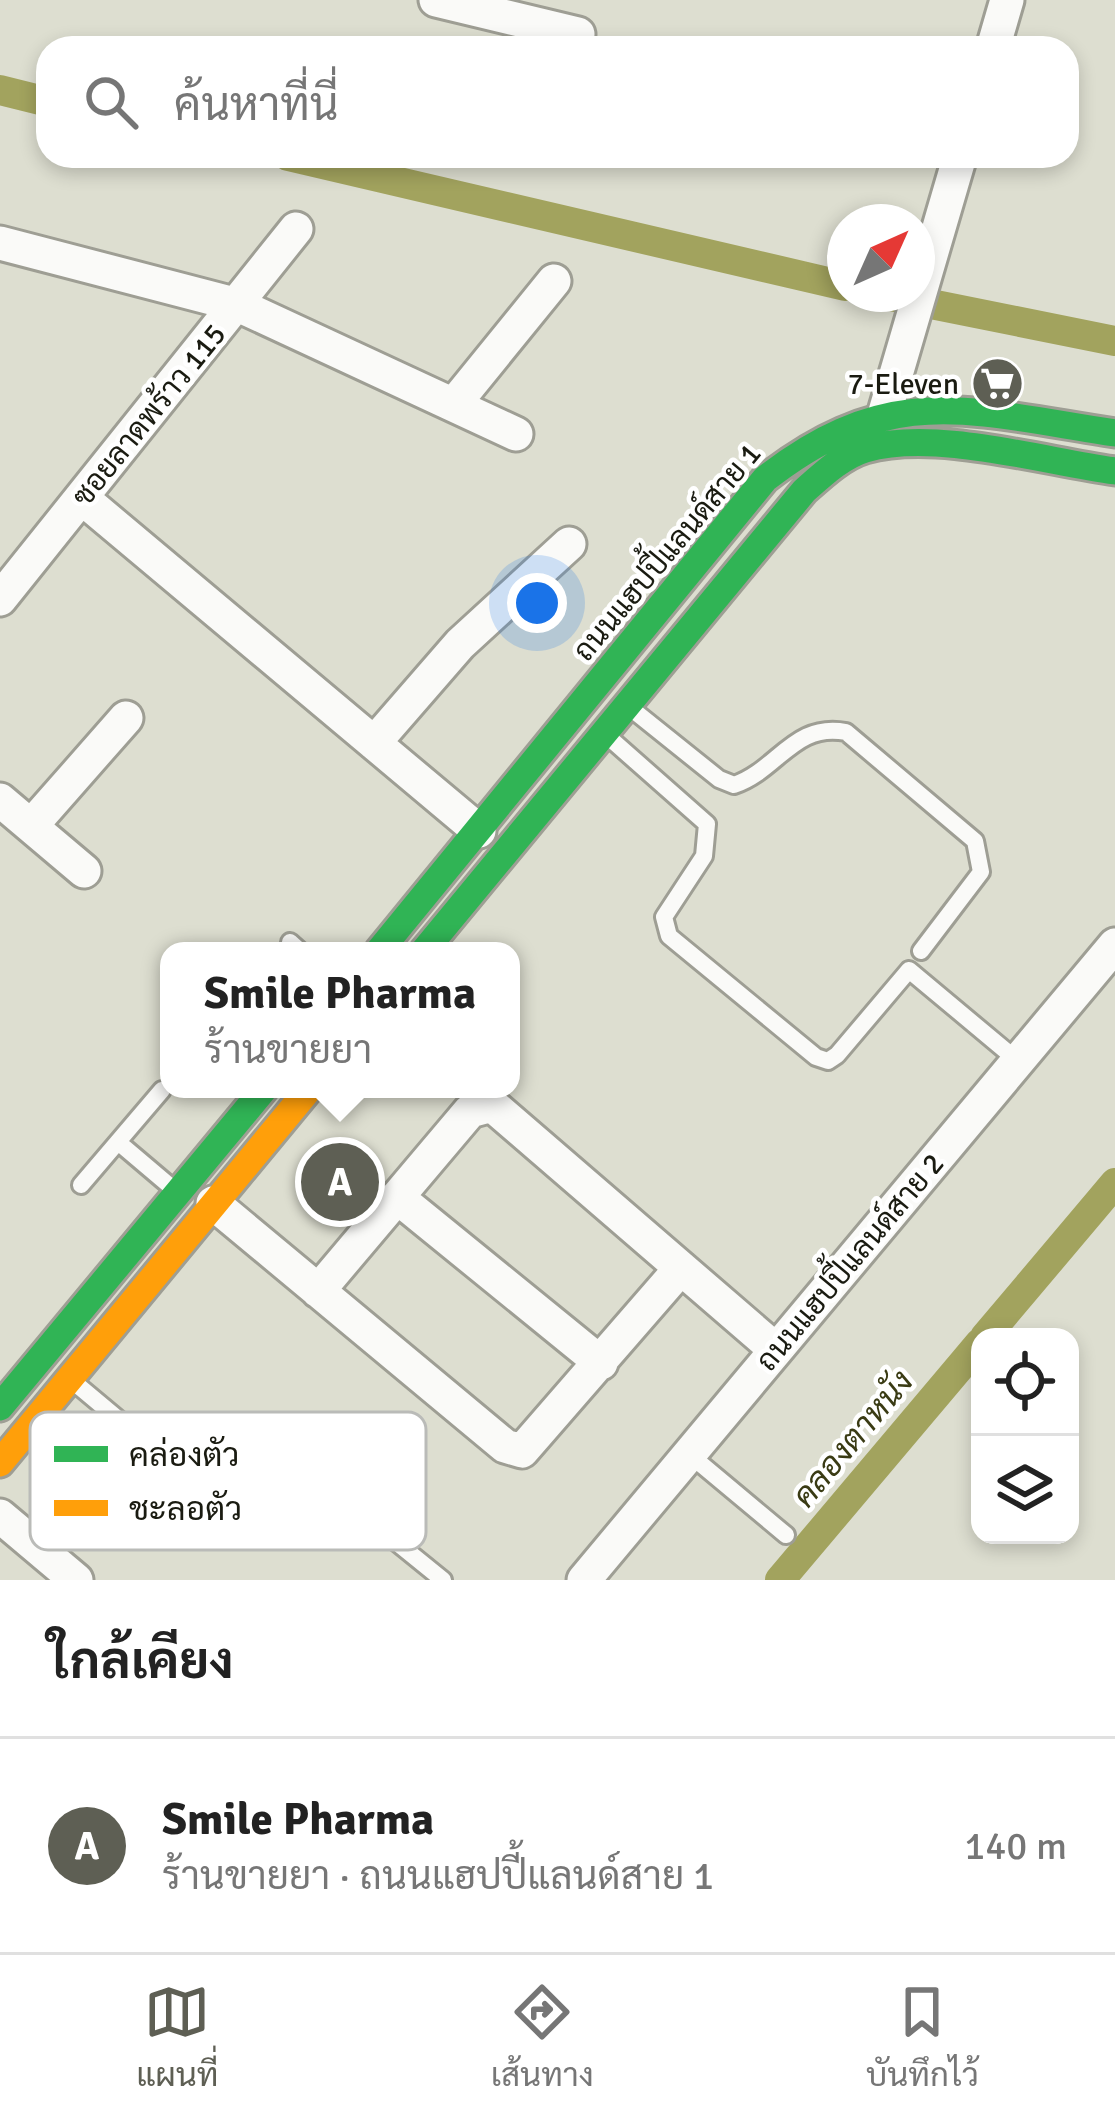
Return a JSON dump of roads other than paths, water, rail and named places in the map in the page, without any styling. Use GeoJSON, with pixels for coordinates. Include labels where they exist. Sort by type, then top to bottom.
{"type":"FeatureCollection","features":[{"type":"Feature","properties":{"kind":"street"},"geometry":{"type":"LineString","coordinates":[[436,0],[578,34]]}},
{"type":"Feature","properties":{"kind":"street"},"geometry":{"type":"LineString","coordinates":[[996,36],[1007,0]]}},
{"type":"Feature","properties":{"kind":"street"},"geometry":{"type":"LineString","coordinates":[[880,448],[885,412],[956,168]]}},
{"type":"Feature","properties":{"kind":"street","name":"ซอยลาดพร้าว 115"},"geometry":{"type":"LineString","coordinates":[[0,599],[296,229]]}},
{"type":"Feature","properties":{"kind":"street"},"geometry":{"type":"LineString","coordinates":[[0,242],[238,305],[516,434]]}},
{"type":"Feature","properties":{"kind":"street"},"geometry":{"type":"LineString","coordinates":[[455,403],[554,281]]}},
{"type":"Feature","properties":{"kind":"street","name":"ถนนแฮปปี้แลนด์สาย 1"},"geometry":{"type":"LineString","coordinates":[[387,942],[765,479],[824,433],[861,416],[918,407],[1115,434]]}},
{"type":"Feature","properties":{"kind":"street"},"geometry":{"type":"LineString","coordinates":[[431,942],[804,491],[842,460],[880,448],[918,446],[1115,472]]}},
{"type":"Feature","properties":{"kind":"street"},"geometry":{"type":"LineString","coordinates":[[82,498],[479,831]]}},
{"type":"Feature","properties":{"kind":"street"},"geometry":{"type":"LineString","coordinates":[[374,743],[460,644],[569,544]]}},
{"type":"Feature","properties":{"kind":"street"},"geometry":{"type":"LineString","coordinates":[[31,826],[126,718]]}},
{"type":"Feature","properties":{"kind":"street"},"geometry":{"type":"LineString","coordinates":[[0,800],[84,871]]}},
{"type":"Feature","properties":{"kind":"street","name":"ถนนแฮปปี้แลนด์สาย 2"},"geometry":{"type":"LineString","coordinates":[[584,1580],[1115,945]]}},
{"type":"Feature","properties":{"kind":"street"},"geometry":{"type":"LineString","coordinates":[[41,1412],[69,1378],[258,1098]]}},
{"type":"Feature","properties":{"kind":"street"},"geometry":{"type":"LineString","coordinates":[[0,1407],[193,1192],[294,1098]]}},
{"type":"Feature","properties":{"kind":"street"},"geometry":{"type":"LineString","coordinates":[[318,1292],[470,1111],[492,1106],[776,1349]]}},
{"type":"Feature","properties":{"kind":"street"},"geometry":{"type":"LineString","coordinates":[[193,1192],[505,1446],[522,1451],[681,1268]]}},
{"type":"Feature","properties":{"kind":"street"},"geometry":{"type":"LineString","coordinates":[[397,1197],[601,1364]]}},
{"type":"Feature","properties":{"kind":"street"},"geometry":{"type":"LineString","coordinates":[[0,1462],[30,1425]]}},
{"type":"Feature","properties":{"kind":"street"},"geometry":{"type":"LineString","coordinates":[[0,1516],[30,1541]]}},
{"type":"Feature","properties":{"kind":"street"},"geometry":{"type":"LineString","coordinates":[[40,1550],[76,1580]]}},
{"type":"Feature","properties":{"kind":"lane"},"geometry":{"type":"LineString","coordinates":[[627,706],[718,779],[734,785],[801,735],[825,728],[846,732],[975,841],[982,856],[981,872],[921,951]]}},
{"type":"Feature","properties":{"kind":"lane"},"geometry":{"type":"LineString","coordinates":[[604,734],[691,804],[707,824],[704,856],[664,916],[669,936],[816,1057],[827,1060],[837,1055],[908,970],[1018,1061]]}},
{"type":"Feature","properties":{"kind":"lane"},"geometry":{"type":"LineString","coordinates":[[82,1185],[160,1092]]}},
{"type":"Feature","properties":{"kind":"lane"},"geometry":{"type":"LineString","coordinates":[[118,1142],[193,1192]]}},
{"type":"Feature","properties":{"kind":"lane"},"geometry":{"type":"LineString","coordinates":[[69,1378],[110,1412]]}},
{"type":"Feature","properties":{"kind":"lane"},"geometry":{"type":"LineString","coordinates":[[689,1454],[786,1535]]}},
{"type":"Feature","properties":{"kind":"lane"},"geometry":{"type":"LineString","coordinates":[[406,1550],[443,1580]]}},
{"type":"Feature","properties":{"kind":"waterway"},"geometry":{"type":"LineString","coordinates":[[0,90],[36,99]]}},
{"type":"Feature","properties":{"kind":"waterway"},"geometry":{"type":"LineString","coordinates":[[339,168],[827,282]]}},
{"type":"Feature","properties":{"kind":"waterway"},"geometry":{"type":"LineString","coordinates":[[935,305],[1115,341]]}},
{"type":"Feature","properties":{"kind":"waterway","name":"คลองตาหนัง"},"geometry":{"type":"LineString","coordinates":[[993,1328],[1115,1183]]}},
{"type":"Feature","properties":{"kind":"waterway","name":"คลองตาหนัง"},"geometry":{"type":"LineString","coordinates":[[780,1580],[971,1354]]}},
{"type":"Feature","properties":{"kind":"place","name":"7-Eleven"},"geometry":{"type":"Point","coordinates":[998,384]}},
{"type":"Feature","properties":{"kind":"place","name":"Smile Pharma"},"geometry":{"type":"Point","coordinates":[340,1182]}}]}
